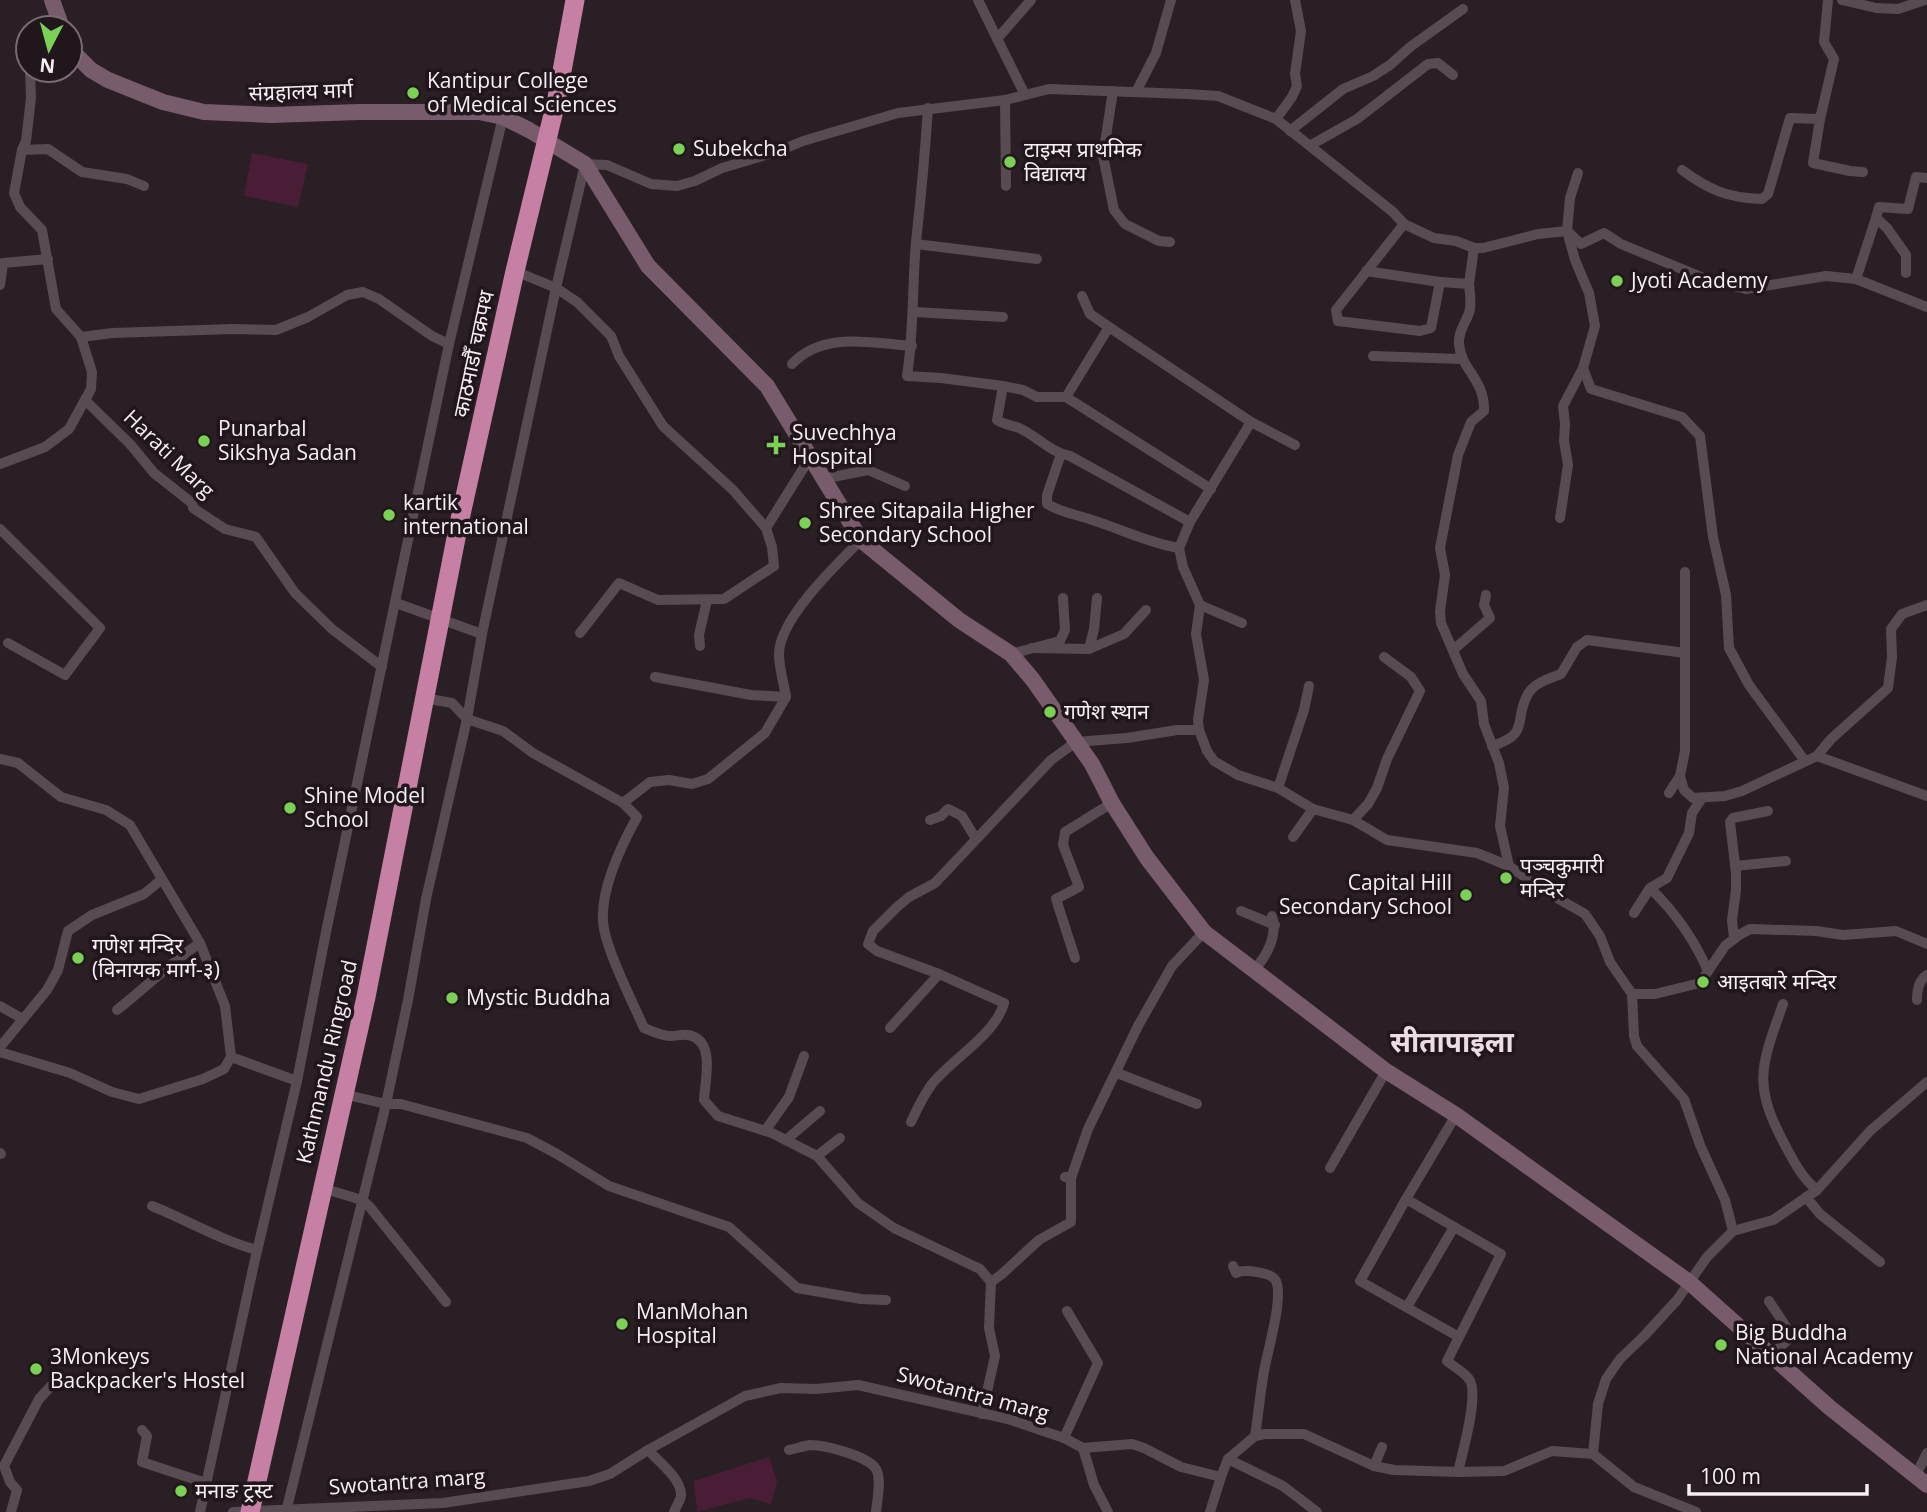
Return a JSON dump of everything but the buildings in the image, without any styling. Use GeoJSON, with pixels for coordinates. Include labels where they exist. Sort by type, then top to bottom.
{"type":"FeatureCollection","features":[{"type":"Feature","properties":{"kind":"highway","name":"काठमाडाैँ चक्रपथ"},"geometry":{"type":"LineString","coordinates":[[441,620],[458,528],[515,271],[557,98],[575,0]]}},
{"type":"Feature","properties":{"kind":"highway","name":"Kathmandu Ringroad"},"geometry":{"type":"LineString","coordinates":[[244,1512],[366,997],[441,620]]}},
{"type":"Feature","properties":{"kind":"main road","name":"संग्रहालय मार्ग"},"geometry":{"type":"LineString","coordinates":[[84,63],[108,80],[163,102],[204,112],[271,115],[359,111],[479,112],[503,117],[585,164]]}},
{"type":"Feature","properties":{"kind":"main road"},"geometry":{"type":"LineString","coordinates":[[585,164],[649,266],[767,386],[861,540],[959,620],[1011,654],[1093,764],[1112,803],[1147,858],[1204,932],[1386,1071],[1457,1115],[1689,1282],[1829,1407],[1922,1480]]}},
{"type":"Feature","properties":{"kind":"street"},"geometry":{"type":"LineString","coordinates":[[978,0],[1025,96]]}},
{"type":"Feature","properties":{"kind":"street"},"geometry":{"type":"LineString","coordinates":[[998,39],[1031,0]]}},
{"type":"Feature","properties":{"kind":"street"},"geometry":{"type":"LineString","coordinates":[[1136,92],[1156,53],[1171,0]]}},
{"type":"Feature","properties":{"kind":"street"},"geometry":{"type":"LineString","coordinates":[[1276,119],[1297,86],[1295,74],[1301,31],[1295,0]]}},
{"type":"Feature","properties":{"kind":"street"},"geometry":{"type":"LineString","coordinates":[[1828,0],[1824,42],[1834,59],[1813,163],[1863,172]]}},
{"type":"Feature","properties":{"kind":"street"},"geometry":{"type":"LineString","coordinates":[[1842,0],[1875,8],[1898,9],[1926,0]]}},
{"type":"Feature","properties":{"kind":"street"},"geometry":{"type":"LineString","coordinates":[[1290,131],[1343,89],[1390,65],[1410,47],[1463,9]]}},
{"type":"Feature","properties":{"kind":"street"},"geometry":{"type":"LineString","coordinates":[[1311,145],[1357,119],[1428,64],[1438,63],[1453,75]]}},
{"type":"Feature","properties":{"kind":"street"},"geometry":{"type":"LineString","coordinates":[[0,464],[45,447],[69,429],[91,389],[92,372],[81,337],[56,309],[42,230],[20,206],[14,193],[26,141],[30,84]]}},
{"type":"Feature","properties":{"kind":"street"},"geometry":{"type":"LineString","coordinates":[[286,1511],[386,1104],[426,899],[467,719],[482,634],[585,164],[607,165],[651,184],[677,186],[803,141],[898,113],[928,108],[1005,100],[1049,89],[1218,96],[1276,119],[1404,224],[1434,238],[1483,248],[1538,234],[1567,232],[1581,244],[1604,233],[1621,244],[1711,281],[1746,289],[1826,276],[1856,279],[1927,307]]}},
{"type":"Feature","properties":{"kind":"street"},"geometry":{"type":"LineString","coordinates":[[1113,91],[1102,156],[1114,210],[1125,224],[1159,241],[1170,242]]}},
{"type":"Feature","properties":{"kind":"street"},"geometry":{"type":"LineString","coordinates":[[1005,100],[1006,186]]}},
{"type":"Feature","properties":{"kind":"street"},"geometry":{"type":"LineString","coordinates":[[928,108],[916,244],[912,346],[907,376],[1003,386],[1023,390],[1037,397],[1066,397],[1211,489]]}},
{"type":"Feature","properties":{"kind":"street"},"geometry":{"type":"LineString","coordinates":[[200,1512],[297,1080],[449,344],[503,117]]}},
{"type":"Feature","properties":{"kind":"street"},"geometry":{"type":"LineString","coordinates":[[1682,170],[1707,188],[1762,200],[1768,194],[1790,118],[1820,119]]}},
{"type":"Feature","properties":{"kind":"street"},"geometry":{"type":"LineString","coordinates":[[22,150],[48,149],[82,172],[127,179],[144,186]]}},
{"type":"Feature","properties":{"kind":"street"},"geometry":{"type":"LineString","coordinates":[[1560,518],[1568,466],[1563,406],[1583,368],[1595,326],[1589,293],[1567,232],[1570,198],[1578,173]]}},
{"type":"Feature","properties":{"kind":"street"},"geometry":{"type":"LineString","coordinates":[[1856,279],[1879,207],[1908,209],[1916,177],[1927,178]]}},
{"type":"Feature","properties":{"kind":"street"},"geometry":{"type":"LineString","coordinates":[[1876,218],[1887,228],[1906,255],[1906,273]]}},
{"type":"Feature","properties":{"kind":"street"},"geometry":{"type":"LineString","coordinates":[[1404,224],[1336,310],[1338,321],[1420,331],[1431,328],[1440,282]]}},
{"type":"Feature","properties":{"kind":"street"},"geometry":{"type":"LineString","coordinates":[[916,244],[1037,259]]}},
{"type":"Feature","properties":{"kind":"street"},"geometry":{"type":"LineString","coordinates":[[1474,248],[1469,285],[1470,306],[1458,341],[1461,359],[1475,376],[1485,398],[1484,411],[1471,422],[1458,455],[1440,548],[1445,575],[1440,611],[1441,622],[1463,674],[1481,701],[1484,724],[1499,763],[1504,788],[1500,827],[1509,866]]}},
{"type":"Feature","properties":{"kind":"street"},"geometry":{"type":"LineString","coordinates":[[0,285],[3,264],[48,259]]}},
{"type":"Feature","properties":{"kind":"street"},"geometry":{"type":"LineString","coordinates":[[515,271],[556,288],[577,302],[611,335],[619,356],[663,426],[733,490],[766,528],[772,547],[774,566],[724,599],[658,600],[619,583],[580,633]]}},
{"type":"Feature","properties":{"kind":"street"},"geometry":{"type":"LineString","coordinates":[[1366,271],[1469,285]]}},
{"type":"Feature","properties":{"kind":"street"},"geometry":{"type":"LineString","coordinates":[[81,337],[113,333],[276,330],[308,317],[348,295],[363,292],[379,299],[432,337],[449,344]]}},
{"type":"Feature","properties":{"kind":"street"},"geometry":{"type":"LineString","coordinates":[[1082,296],[1090,314],[1251,422],[1295,444]]}},
{"type":"Feature","properties":{"kind":"street"},"geometry":{"type":"LineString","coordinates":[[914,312],[1003,317]]}},
{"type":"Feature","properties":{"kind":"street"},"geometry":{"type":"LineString","coordinates":[[1066,397],[1109,327]]}},
{"type":"Feature","properties":{"kind":"street"},"geometry":{"type":"LineString","coordinates":[[792,364],[800,355],[822,345],[846,341],[912,346]]}},
{"type":"Feature","properties":{"kind":"street"},"geometry":{"type":"LineString","coordinates":[[1373,356],[1461,359]]}},
{"type":"Feature","properties":{"kind":"street"},"geometry":{"type":"LineString","coordinates":[[1583,368],[1591,389],[1682,417],[1700,436],[1713,537],[1726,595],[1729,648],[1749,685],[1805,761]]}},
{"type":"Feature","properties":{"kind":"street"},"geometry":{"type":"LineString","coordinates":[[1003,386],[998,420],[1018,428],[1190,523]]}},
{"type":"Feature","properties":{"kind":"street","name":"Harati Marg"},"geometry":{"type":"LineString","coordinates":[[85,400],[130,444],[154,473],[192,503],[193,508],[225,529],[256,537],[295,593],[332,629],[382,667]]}},
{"type":"Feature","properties":{"kind":"street"},"geometry":{"type":"LineString","coordinates":[[1251,422],[1190,523],[1179,548],[1199,605],[1196,634],[1204,680],[1199,730],[1207,751],[1214,761],[1238,775],[1278,788],[1314,809],[1353,820],[1387,840],[1477,853],[1509,866],[1543,890],[1585,914],[1600,936],[1610,962],[1632,994],[1637,1046],[1684,1098],[1700,1145],[1725,1200],[1733,1231]]}},
{"type":"Feature","properties":{"kind":"street"},"geometry":{"type":"LineString","coordinates":[[1061,454],[1047,495],[1047,504],[1062,512],[1164,546],[1179,548]]}},
{"type":"Feature","properties":{"kind":"street"},"geometry":{"type":"LineString","coordinates":[[766,528],[811,456]]}},
{"type":"Feature","properties":{"kind":"street"},"geometry":{"type":"LineString","coordinates":[[823,479],[869,470],[905,486]]}},
{"type":"Feature","properties":{"kind":"street"},"geometry":{"type":"LineString","coordinates":[[0,529],[100,628],[65,675],[8,643]]}},
{"type":"Feature","properties":{"kind":"street"},"geometry":{"type":"LineString","coordinates":[[623,803],[650,782],[670,780],[692,784],[708,779],[765,733],[786,698],[779,652],[790,619],[841,559],[861,540]]}},
{"type":"Feature","properties":{"kind":"street"},"geometry":{"type":"LineString","coordinates":[[1669,793],[1680,776],[1685,751],[1685,572]]}},
{"type":"Feature","properties":{"kind":"street"},"geometry":{"type":"LineString","coordinates":[[1453,650],[1490,618],[1484,605],[1486,595]]}},
{"type":"Feature","properties":{"kind":"street"},"geometry":{"type":"LineString","coordinates":[[1032,648],[1060,641],[1065,629],[1063,598]]}},
{"type":"Feature","properties":{"kind":"street"},"geometry":{"type":"LineString","coordinates":[[1089,649],[1097,598]]}},
{"type":"Feature","properties":{"kind":"street"},"geometry":{"type":"LineString","coordinates":[[700,646],[699,635],[707,600]]}},
{"type":"Feature","properties":{"kind":"street"},"geometry":{"type":"LineString","coordinates":[[396,603],[482,634]]}},
{"type":"Feature","properties":{"kind":"street"},"geometry":{"type":"LineString","coordinates":[[1199,605],[1242,623]]}},
{"type":"Feature","properties":{"kind":"street"},"geometry":{"type":"LineString","coordinates":[[1680,776],[1684,789],[1693,798],[1725,796],[1742,791],[1817,755],[1888,688],[1892,657],[1891,629],[1902,614],[1927,605]]}},
{"type":"Feature","properties":{"kind":"street"},"geometry":{"type":"LineString","coordinates":[[1011,654],[1032,648],[1089,649],[1124,634],[1146,610]]}},
{"type":"Feature","properties":{"kind":"street"},"geometry":{"type":"LineString","coordinates":[[1492,746],[1504,742],[1516,733],[1528,692],[1542,681],[1561,674],[1577,647],[1587,640],[1685,653]]}},
{"type":"Feature","properties":{"kind":"street"},"geometry":{"type":"LineString","coordinates":[[1353,820],[1368,804],[1377,788],[1387,759],[1420,691],[1411,677],[1384,657]]}},
{"type":"Feature","properties":{"kind":"street"},"geometry":{"type":"LineString","coordinates":[[655,677],[751,695],[786,698]]}},
{"type":"Feature","properties":{"kind":"street"},"geometry":{"type":"LineString","coordinates":[[1278,788],[1304,710],[1309,686]]}},
{"type":"Feature","properties":{"kind":"street"},"geometry":{"type":"LineString","coordinates":[[424,698],[452,703],[467,719],[503,731],[533,753],[623,803],[637,817],[621,847],[609,882],[603,920],[607,939],[644,1028],[669,1037],[697,1037],[703,1042],[706,1052],[704,1100],[718,1116],[765,1130],[817,1156],[858,1203],[894,1228],[980,1269],[991,1282],[989,1328],[995,1356],[982,1414]]}},
{"type":"Feature","properties":{"kind":"street"},"geometry":{"type":"LineString","coordinates":[[911,1122],[933,1083],[992,1024],[1004,1003],[939,974],[877,951],[869,946],[873,931],[909,897],[935,883],[1051,760],[1076,742],[1177,730],[1199,730]]}},
{"type":"Feature","properties":{"kind":"street"},"geometry":{"type":"LineString","coordinates":[[1817,755],[1927,796]]}},
{"type":"Feature","properties":{"kind":"street"},"geometry":{"type":"LineString","coordinates":[[0,759],[18,763],[61,797],[106,810],[130,825],[200,943],[225,1006],[231,1057],[224,1069],[203,1079],[139,1099],[111,1092],[69,1073],[0,1049],[47,990],[58,970],[68,931],[92,915],[144,894],[161,880]]}},
{"type":"Feature","properties":{"kind":"street"},"geometry":{"type":"LineString","coordinates":[[1702,798],[1692,813],[1689,834],[1667,878],[1650,888],[1679,919],[1696,944],[1708,971]]}},
{"type":"Feature","properties":{"kind":"street"},"geometry":{"type":"LineString","coordinates":[[1075,958],[1056,899],[1079,887],[1063,845],[1065,832],[1112,803]]}},
{"type":"Feature","properties":{"kind":"street"},"geometry":{"type":"LineString","coordinates":[[930,820],[942,816],[948,809],[962,816],[976,839]]}},
{"type":"Feature","properties":{"kind":"street"},"geometry":{"type":"LineString","coordinates":[[1293,837],[1314,809]]}},
{"type":"Feature","properties":{"kind":"street"},"geometry":{"type":"LineString","coordinates":[[1734,938],[1732,920],[1736,890],[1730,822],[1733,818],[1768,811]]}},
{"type":"Feature","properties":{"kind":"street"},"geometry":{"type":"LineString","coordinates":[[1735,866],[1786,861]]}},
{"type":"Feature","properties":{"kind":"street"},"geometry":{"type":"LineString","coordinates":[[1241,911],[1273,920],[1265,958],[1254,970]]}},
{"type":"Feature","properties":{"kind":"street"},"geometry":{"type":"LineString","coordinates":[[1632,994],[1655,994],[1700,983],[1725,946],[1750,929],[1816,930],[1843,936],[1896,931],[1927,944]]}},
{"type":"Feature","properties":{"kind":"street"},"geometry":{"type":"LineString","coordinates":[[991,1282],[1039,1240],[1071,1222],[1068,1177],[1088,1129],[1138,1026],[1171,966],[1204,932]]}},
{"type":"Feature","properties":{"kind":"street"},"geometry":{"type":"LineString","coordinates":[[117,1010],[148,986],[175,959],[200,943]]}},
{"type":"Feature","properties":{"kind":"street"},"geometry":{"type":"LineString","coordinates":[[890,1028],[939,974]]}},
{"type":"Feature","properties":{"kind":"street"},"geometry":{"type":"LineString","coordinates":[[1917,1000],[1917,990],[1927,975]]}},
{"type":"Feature","properties":{"kind":"street"},"geometry":{"type":"LineString","coordinates":[[1783,1004],[1765,1057],[1764,1096],[1774,1126],[1796,1165],[1808,1182],[1817,1189]]}},
{"type":"Feature","properties":{"kind":"street"},"geometry":{"type":"LineString","coordinates":[[0,1006],[23,1019]]}},
{"type":"Feature","properties":{"kind":"street"},"geometry":{"type":"LineString","coordinates":[[765,1130],[789,1097],[804,1056]]}},
{"type":"Feature","properties":{"kind":"street"},"geometry":{"type":"LineString","coordinates":[[231,1057],[297,1080]]}},
{"type":"Feature","properties":{"kind":"street"},"geometry":{"type":"LineString","coordinates":[[1330,1168],[1386,1071]]}},
{"type":"Feature","properties":{"kind":"street"},"geometry":{"type":"LineString","coordinates":[[1117,1073],[1197,1104]]}},
{"type":"Feature","properties":{"kind":"street"},"geometry":{"type":"LineString","coordinates":[[1593,1454],[1598,1404],[1606,1379],[1620,1359],[1677,1300],[1707,1257],[1733,1231],[1773,1220],[1817,1189],[1870,1131],[1927,1082]]}},
{"type":"Feature","properties":{"kind":"street"},"geometry":{"type":"LineString","coordinates":[[343,1094],[386,1104],[401,1104],[527,1138],[609,1186],[729,1227],[797,1288],[862,1299],[887,1300]]}},
{"type":"Feature","properties":{"kind":"street"},"geometry":{"type":"LineString","coordinates":[[786,1140],[820,1111]]}},
{"type":"Feature","properties":{"kind":"street"},"geometry":{"type":"LineString","coordinates":[[1457,1115],[1360,1280],[1460,1337]]}},
{"type":"Feature","properties":{"kind":"street"},"geometry":{"type":"LineString","coordinates":[[817,1156],[840,1138]]}},
{"type":"Feature","properties":{"kind":"street"},"geometry":{"type":"LineString","coordinates":[[322,1188],[362,1200],[420,1267],[446,1302]]}},
{"type":"Feature","properties":{"kind":"street"},"geometry":{"type":"LineString","coordinates":[[1806,1197],[1820,1214],[1880,1262]]}},
{"type":"Feature","properties":{"kind":"street"},"geometry":{"type":"LineString","coordinates":[[1406,1199],[1501,1254],[1447,1361],[1471,1380],[1473,1394],[1458,1472]]}},
{"type":"Feature","properties":{"kind":"street"},"geometry":{"type":"LineString","coordinates":[[152,1206],[236,1244],[257,1250]]}},
{"type":"Feature","properties":{"kind":"street"},"geometry":{"type":"LineString","coordinates":[[1407,1307],[1454,1227]]}},
{"type":"Feature","properties":{"kind":"street"},"geometry":{"type":"LineString","coordinates":[[1234,1266],[1236,1273],[1242,1270],[1262,1272],[1272,1275],[1277,1282],[1275,1316],[1255,1436]]}},
{"type":"Feature","properties":{"kind":"street"},"geometry":{"type":"LineString","coordinates":[[1769,1301],[1792,1336],[1770,1356]]}},
{"type":"Feature","properties":{"kind":"street"},"geometry":{"type":"LineString","coordinates":[[1064,1438],[1098,1363],[1067,1311]]}},
{"type":"Feature","properties":{"kind":"street","name":"Swotantra marg"},"geometry":{"type":"LineString","coordinates":[[244,1512],[443,1503],[589,1480],[610,1474],[745,1396],[780,1388],[816,1389],[858,1385],[1007,1419],[1064,1438],[1083,1448]]}},
{"type":"Feature","properties":{"kind":"street"},"geometry":{"type":"LineString","coordinates":[[11,1512],[17,1490],[10,1482],[4,1466],[39,1399],[51,1386]]}},
{"type":"Feature","properties":{"kind":"street"},"geometry":{"type":"LineString","coordinates":[[142,1430],[147,1436],[142,1462],[206,1483]]}},
{"type":"Feature","properties":{"kind":"street"},"geometry":{"type":"LineString","coordinates":[[1210,1512],[1228,1460],[1255,1436],[1304,1434],[1374,1466],[1395,1469],[1504,1471],[1552,1451],[1593,1454],[1634,1487],[1696,1512]]}},
{"type":"Feature","properties":{"kind":"street"},"geometry":{"type":"LineString","coordinates":[[1108,1512],[1094,1485],[1083,1448],[1132,1444],[1181,1467],[1221,1477]]}},
{"type":"Feature","properties":{"kind":"street"},"geometry":{"type":"LineString","coordinates":[[789,1450],[810,1446],[858,1456],[870,1463],[877,1470],[876,1512]]}},
{"type":"Feature","properties":{"kind":"street"},"geometry":{"type":"LineString","coordinates":[[1374,1466],[1382,1447]]}},
{"type":"Feature","properties":{"kind":"street"},"geometry":{"type":"LineString","coordinates":[[648,1450],[680,1489],[681,1498],[674,1512]]}},
{"type":"Feature","properties":{"kind":"street"},"geometry":{"type":"LineString","coordinates":[[1922,1480],[1927,1453]]}},
{"type":"Feature","properties":{"kind":"street"},"geometry":{"type":"LineString","coordinates":[[1228,1460],[1283,1486],[1317,1512]]}},
{"type":"Feature","properties":{"kind":"shaded area"},"geometry":{"type":"Polygon","coordinates":[[[252,153],[308,164],[298,207],[244,196],[252,153]]]}},
{"type":"Feature","properties":{"kind":"shaded area"},"geometry":{"type":"Polygon","coordinates":[[[769,1457],[777,1481],[771,1504],[750,1498],[697,1512],[694,1481],[769,1457]]]}},
{"type":"Feature","properties":{"kind":"place","name":"Kantipur College of Medical Sciences"},"geometry":{"type":"Point","coordinates":[413,93]}},
{"type":"Feature","properties":{"kind":"place","name":"Subekcha"},"geometry":{"type":"Point","coordinates":[679,149]}},
{"type":"Feature","properties":{"kind":"place","name":"टाइम्स प्राथमिक विद्यालय"},"geometry":{"type":"Point","coordinates":[1010,162]}},
{"type":"Feature","properties":{"kind":"place","name":"Jyoti Academy"},"geometry":{"type":"Point","coordinates":[1617,281]}},
{"type":"Feature","properties":{"kind":"place","name":"Punarbal Sikshya Sadan"},"geometry":{"type":"Point","coordinates":[204,441]}},
{"type":"Feature","properties":{"kind":"place","name":"Suvechhya Hospital"},"geometry":{"type":"Point","coordinates":[776,445]}},
{"type":"Feature","properties":{"kind":"place","name":"kartik international"},"geometry":{"type":"Point","coordinates":[389,515]}},
{"type":"Feature","properties":{"kind":"place","name":"Shree Sitapaila Higher Secondary School"},"geometry":{"type":"Point","coordinates":[805,523]}},
{"type":"Feature","properties":{"kind":"place","name":"गणेश स्थान"},"geometry":{"type":"Point","coordinates":[1050,712]}},
{"type":"Feature","properties":{"kind":"place","name":"Shine Model School"},"geometry":{"type":"Point","coordinates":[290,808]}},
{"type":"Feature","properties":{"kind":"place","name":"पञ्चकुमारी मन्दिर"},"geometry":{"type":"Point","coordinates":[1506,878]}},
{"type":"Feature","properties":{"kind":"place","name":"Capital Hill Secondary School"},"geometry":{"type":"Point","coordinates":[1466,895]}},
{"type":"Feature","properties":{"kind":"place","name":"गणेश मन्दिर (विनायक मार्ग-३)"},"geometry":{"type":"Point","coordinates":[78,958]}},
{"type":"Feature","properties":{"kind":"place","name":"आइतबारे मन्दिर"},"geometry":{"type":"Point","coordinates":[1703,982]}},
{"type":"Feature","properties":{"kind":"place","name":"Mystic Buddha"},"geometry":{"type":"Point","coordinates":[452,998]}},
{"type":"Feature","properties":{"kind":"place","name":"ManMohan Hospital"},"geometry":{"type":"Point","coordinates":[622,1324]}},
{"type":"Feature","properties":{"kind":"place","name":"Big Buddha National Academy"},"geometry":{"type":"Point","coordinates":[1721,1345]}},
{"type":"Feature","properties":{"kind":"place","name":"3Monkeys Backpacker's Hostel"},"geometry":{"type":"Point","coordinates":[36,1369]}},
{"type":"Feature","properties":{"kind":"place","name":"मनाङ ट्रस्ट"},"geometry":{"type":"Point","coordinates":[181,1491]}},
{"type":"Feature","properties":{"kind":"district","name":"सीतापाइला"},"geometry":{"type":"Point","coordinates":[1452,1042]}}]}
